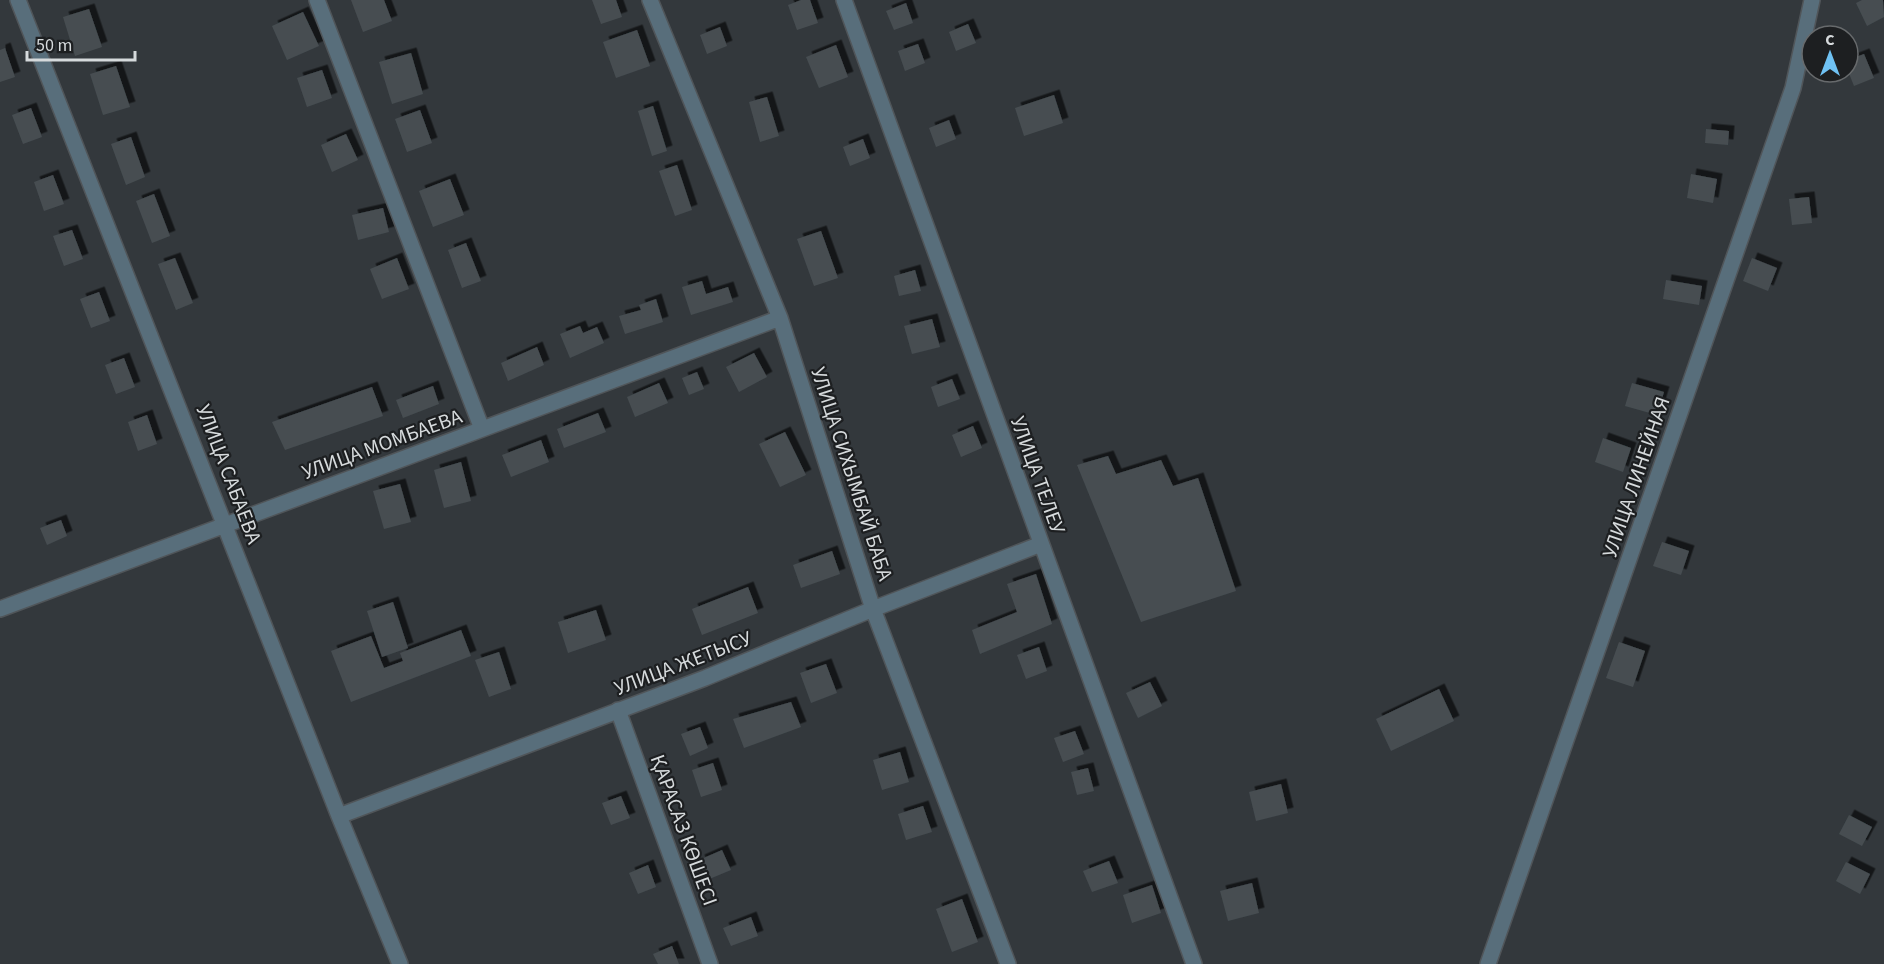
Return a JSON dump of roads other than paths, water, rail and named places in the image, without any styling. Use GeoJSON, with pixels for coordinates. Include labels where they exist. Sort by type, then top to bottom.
{"type":"FeatureCollection","features":[{"type":"Feature","properties":{"kind":"street","name":"УЛИЦА САБАЕВА"},"geometry":{"type":"LineString","coordinates":[[18,0],[339,816],[400,964]]}},
{"type":"Feature","properties":{"kind":"street"},"geometry":{"type":"LineString","coordinates":[[317,0],[483,429]]}},
{"type":"Feature","properties":{"kind":"street","name":"УЛИЦА СИХЫМБАЙ БАБА"},"geometry":{"type":"LineString","coordinates":[[651,0],[780,318],[873,609],[1008,964]]}},
{"type":"Feature","properties":{"kind":"street","name":"УЛИЦА ТЕЛЕУ"},"geometry":{"type":"LineString","coordinates":[[844,0],[1194,964]]}},
{"type":"Feature","properties":{"kind":"street","name":"УЛИЦА ЛИНЕЙНАЯ"},"geometry":{"type":"LineString","coordinates":[[1488,964],[1793,88],[1812,0]]}},
{"type":"Feature","properties":{"kind":"street","name":"УЛИЦА МОМБАЕВА"},"geometry":{"type":"LineString","coordinates":[[0,609],[780,318]]}},
{"type":"Feature","properties":{"kind":"street","name":"УЛИЦА ЖЕТЫСУ"},"geometry":{"type":"LineString","coordinates":[[339,816],[705,678],[873,609],[1041,544]]}},
{"type":"Feature","properties":{"kind":"street","name":"ҚАРАСАЗ КӨШЕСІ"},"geometry":{"type":"LineString","coordinates":[[618,710],[710,964]]}}]}
